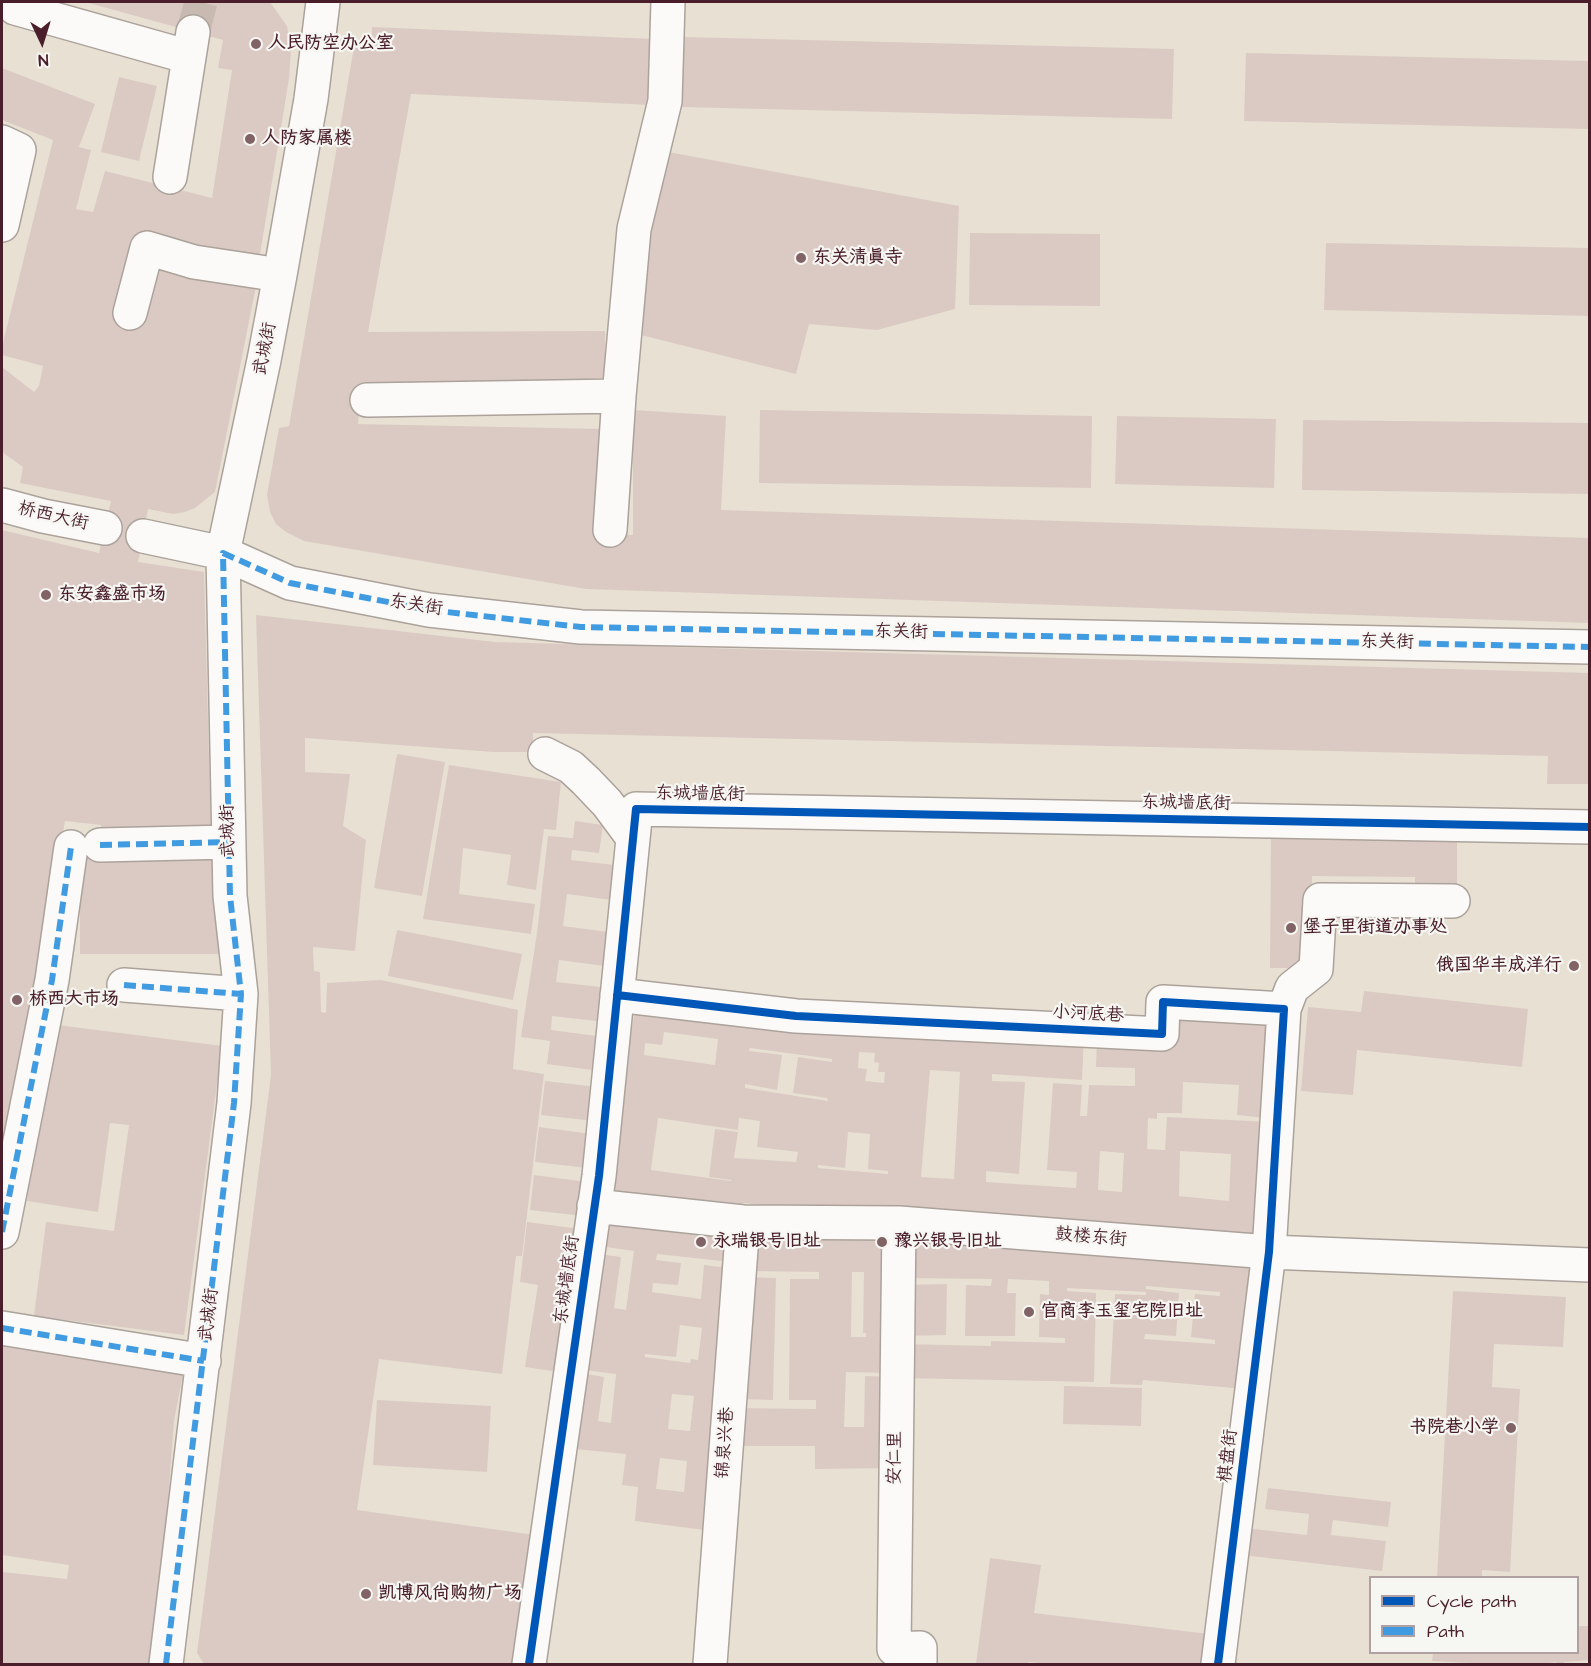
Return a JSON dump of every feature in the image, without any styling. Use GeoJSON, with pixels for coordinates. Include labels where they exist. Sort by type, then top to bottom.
{"type":"FeatureCollection","features":[{"type":"Feature","properties":{"kind":"street","name":"武城街"},"geometry":{"type":"LineString","coordinates":[[166,1665],[234,1103],[241,994],[230,896],[223,553],[280,275],[311,99],[323,2]]}},
{"type":"Feature","properties":{"kind":"street"},"geometry":{"type":"LineString","coordinates":[[610,530],[634,229],[665,101],[668,2]]}},
{"type":"Feature","properties":{"kind":"street"},"geometry":{"type":"LineString","coordinates":[[15,8],[191,44],[170,177]]}},
{"type":"Feature","properties":{"kind":"street"},"geometry":{"type":"LineString","coordinates":[[2,142],[19,150],[2,225]]}},
{"type":"Feature","properties":{"kind":"street"},"geometry":{"type":"LineString","coordinates":[[130,314],[147,248],[194,262],[280,275]]}},
{"type":"Feature","properties":{"kind":"street"},"geometry":{"type":"LineString","coordinates":[[367,400],[619,396]]}},
{"type":"Feature","properties":{"kind":"street","name":"桥西大街"},"geometry":{"type":"LineString","coordinates":[[2,505],[43,516],[105,528]]}},
{"type":"Feature","properties":{"kind":"street"},"geometry":{"type":"LineString","coordinates":[[143,536],[223,553]]}},
{"type":"Feature","properties":{"kind":"street","name":"东关街"},"geometry":{"type":"LineString","coordinates":[[223,553],[290,583],[429,610],[580,627],[1590,647]]}},
{"type":"Feature","properties":{"kind":"street"},"geometry":{"type":"LineString","coordinates":[[545,754],[571,767],[590,784],[633,838]]}},
{"type":"Feature","properties":{"kind":"street","name":"东城墙底街"},"geometry":{"type":"LineString","coordinates":[[529,1665],[598,1176],[636,809],[1590,827]]}},
{"type":"Feature","properties":{"kind":"street"},"geometry":{"type":"LineString","coordinates":[[2,1232],[52,980],[86,846],[229,842]]}},
{"type":"Feature","properties":{"kind":"street"},"geometry":{"type":"LineString","coordinates":[[1269,1252],[1284,1009],[1292,988],[1316,969],[1320,900],[1453,901]]}},
{"type":"Feature","properties":{"kind":"street"},"geometry":{"type":"LineString","coordinates":[[124,985],[241,994]]}},
{"type":"Feature","properties":{"kind":"street","name":"小河底巷"},"geometry":{"type":"LineString","coordinates":[[617,995],[796,1016],[1162,1034],[1163,1002],[1284,1009]]}},
{"type":"Feature","properties":{"kind":"street","name":"鼓楼东街"},"geometry":{"type":"LineString","coordinates":[[594,1206],[743,1222],[899,1224],[1269,1252],[1590,1265]]}},
{"type":"Feature","properties":{"kind":"street","name":"锦泉兴巷"},"geometry":{"type":"LineString","coordinates":[[710,1665],[743,1222]]}},
{"type":"Feature","properties":{"kind":"street","name":"安仁里"},"geometry":{"type":"LineString","coordinates":[[899,1224],[894,1649],[920,1648],[920,1665]]}},
{"type":"Feature","properties":{"kind":"street","name":"棋盘街"},"geometry":{"type":"LineString","coordinates":[[1218,1665],[1269,1252]]}},
{"type":"Feature","properties":{"kind":"street"},"geometry":{"type":"LineString","coordinates":[[2,1328],[204,1361]]}},
{"type":"Feature","properties":{"kind":"building"},"geometry":{"type":"Polygon","coordinates":[[[85,2],[270,2],[287,26],[291,49],[289,79],[258,266],[152,258],[257,281],[215,492],[195,508],[185,512],[173,514],[148,509],[138,562],[204,572],[211,833],[101,836],[101,825],[65,821],[3,1173],[2,530],[99,553],[111,501],[20,483],[23,467],[2,452],[2,367],[34,392],[39,386],[43,366],[2,355],[2,347],[53,140],[2,120],[2,68],[95,104],[79,147],[91,150],[76,209],[93,212],[105,171],[212,198],[232,70],[218,68],[223,40],[85,2]]]}},
{"type":"Feature","properties":{"kind":"building"},"geometry":{"type":"Polygon","coordinates":[[[372,27],[654,39],[651,105],[411,94],[368,332],[605,331],[605,392],[361,392],[358,424],[602,429],[596,535],[633,535],[633,410],[726,416],[721,510],[1590,538],[1590,623],[586,589],[304,541],[276,524],[270,512],[267,495],[279,428],[289,426],[354,47],[371,47],[372,27]]]}},
{"type":"Feature","properties":{"kind":"building"},"geometry":{"type":"Polygon","coordinates":[[[683,37],[1174,49],[1172,119],[681,107],[683,37]]]}},
{"type":"Feature","properties":{"kind":"building"},"geometry":{"type":"Polygon","coordinates":[[[1246,53],[1590,61],[1590,129],[1244,121],[1246,53]]]}},
{"type":"Feature","properties":{"kind":"building"},"geometry":{"type":"Polygon","coordinates":[[[119,77],[157,86],[139,161],[101,152],[119,77]]]}},
{"type":"Feature","properties":{"kind":"building","name":"东关清真寺"},"geometry":{"type":"Polygon","coordinates":[[[663,151],[959,206],[955,309],[877,330],[809,324],[796,374],[633,333],[663,151]]]}},
{"type":"Feature","properties":{"kind":"building"},"geometry":{"type":"Polygon","coordinates":[[[970,233],[1100,234],[1100,306],[969,305],[970,233]]]}},
{"type":"Feature","properties":{"kind":"building"},"geometry":{"type":"Polygon","coordinates":[[[1326,243],[1590,248],[1590,316],[1324,310],[1326,243]]]}},
{"type":"Feature","properties":{"kind":"building"},"geometry":{"type":"Polygon","coordinates":[[[760,410],[1092,416],[1091,488],[759,483],[760,410]]]}},
{"type":"Feature","properties":{"kind":"building"},"geometry":{"type":"Polygon","coordinates":[[[1117,416],[1276,419],[1274,488],[1115,484],[1117,416]]]}},
{"type":"Feature","properties":{"kind":"building"},"geometry":{"type":"Polygon","coordinates":[[[1303,420],[1590,423],[1590,494],[1302,490],[1303,420]]]}},
{"type":"Feature","properties":{"kind":"building"},"geometry":{"type":"Polygon","coordinates":[[[256,615],[495,642],[1590,673],[1590,784],[1547,784],[1548,756],[533,733],[533,752],[493,752],[305,738],[305,772],[350,774],[343,826],[366,840],[355,951],[313,947],[314,971],[320,972],[321,1012],[326,1013],[327,983],[381,980],[518,1010],[513,1069],[544,1074],[522,1256],[516,1256],[502,1374],[379,1359],[357,1510],[535,1535],[517,1664],[204,1664],[197,1653],[271,1075],[256,615]]]}},
{"type":"Feature","properties":{"kind":"building"},"geometry":{"type":"Polygon","coordinates":[[[397,754],[445,762],[422,896],[374,888],[397,754]]]}},
{"type":"Feature","properties":{"kind":"building"},"geometry":{"type":"Polygon","coordinates":[[[449,765],[561,782],[556,830],[544,829],[536,890],[507,885],[511,855],[463,848],[459,894],[535,904],[531,934],[423,919],[449,765]]]}},
{"type":"Feature","properties":{"kind":"building"},"geometry":{"type":"Polygon","coordinates":[[[575,821],[603,825],[599,853],[572,850],[571,860],[623,866],[619,901],[567,894],[563,926],[616,933],[612,967],[559,960],[556,982],[609,988],[605,1022],[552,1016],[551,1030],[604,1037],[600,1071],[547,1064],[550,1041],[521,1037],[537,933],[548,836],[573,838],[575,821]]]}},
{"type":"Feature","properties":{"kind":"building","name":"堡子里街道办事处"},"geometry":{"type":"Polygon","coordinates":[[[1271,832],[1457,834],[1457,888],[1415,887],[1415,877],[1312,876],[1311,968],[1270,968],[1271,832]]]}},
{"type":"Feature","properties":{"kind":"building"},"geometry":{"type":"Polygon","coordinates":[[[80,858],[219,858],[219,954],[80,954],[80,858]]]}},
{"type":"Feature","properties":{"kind":"building"},"geometry":{"type":"Polygon","coordinates":[[[397,930],[522,954],[513,1000],[388,976],[397,930]]]}},
{"type":"Feature","properties":{"kind":"building"},"geometry":{"type":"Polygon","coordinates":[[[1364,991],[1528,1009],[1522,1067],[1357,1050],[1353,1095],[1301,1091],[1308,1007],[1361,1012],[1364,991]]]}},
{"type":"Feature","properties":{"kind":"building"},"geometry":{"type":"Polygon","coordinates":[[[636,1001],[1084,1035],[1082,1080],[992,1074],[992,1081],[1025,1082],[1019,1174],[986,1171],[986,1182],[1076,1188],[1077,1172],[1047,1170],[1053,1083],[1082,1085],[1080,1116],[1087,1116],[1089,1085],[1135,1086],[1135,1068],[1096,1067],[1097,1040],[1169,1007],[1274,1014],[1265,1118],[1237,1115],[1239,1085],[1183,1082],[1182,1113],[1157,1113],[1157,1119],[1148,1118],[1147,1149],[1165,1150],[1167,1117],[1273,1122],[1261,1243],[743,1203],[741,1217],[607,1198],[636,1001]],[[664,1032],[662,1045],[645,1043],[644,1055],[715,1065],[718,1039],[664,1032]],[[750,1048],[749,1051],[782,1055],[777,1090],[745,1084],[745,1088],[828,1101],[827,1098],[793,1093],[798,1057],[832,1062],[832,1059],[750,1048]],[[859,1052],[858,1068],[867,1069],[865,1081],[884,1083],[885,1072],[878,1072],[879,1063],[874,1062],[875,1053],[859,1052]],[[930,1070],[921,1177],[954,1179],[960,1072],[930,1070]],[[658,1118],[651,1170],[731,1181],[709,1177],[715,1129],[738,1132],[734,1158],[796,1162],[798,1152],[757,1147],[760,1121],[739,1118],[738,1130],[658,1118]],[[848,1132],[845,1168],[818,1165],[818,1168],[888,1174],[888,1171],[868,1169],[870,1134],[848,1132]],[[1100,1151],[1098,1190],[1122,1192],[1124,1153],[1100,1151]],[[1180,1151],[1179,1196],[1229,1201],[1231,1154],[1180,1151]]]}},
{"type":"Feature","properties":{"kind":"building"},"geometry":{"type":"Polygon","coordinates":[[[50,1024],[222,1046],[184,1335],[34,1316],[46,1222],[114,1231],[129,1125],[110,1123],[98,1212],[27,1201],[50,1024]]]}},
{"type":"Feature","properties":{"kind":"building"},"geometry":{"type":"Polygon","coordinates":[[[545,1081],[598,1087],[594,1121],[541,1115],[545,1081]]]}},
{"type":"Feature","properties":{"kind":"building"},"geometry":{"type":"Polygon","coordinates":[[[539,1127],[592,1134],[588,1168],[535,1162],[539,1127]]]}},
{"type":"Feature","properties":{"kind":"building"},"geometry":{"type":"Polygon","coordinates":[[[534,1175],[587,1182],[583,1216],[530,1210],[534,1175]]]}},
{"type":"Feature","properties":{"kind":"building"},"geometry":{"type":"Polygon","coordinates":[[[596,1214],[741,1231],[712,1531],[635,1521],[638,1487],[622,1485],[626,1454],[564,1448],[575,1372],[604,1377],[598,1421],[611,1423],[616,1374],[576,1369],[591,1253],[621,1257],[614,1308],[626,1310],[634,1251],[592,1245],[596,1214]],[[657,1254],[656,1260],[681,1263],[678,1285],[653,1283],[652,1292],[701,1299],[704,1265],[721,1267],[722,1261],[657,1254]],[[680,1325],[676,1357],[645,1354],[645,1357],[690,1363],[691,1359],[698,1360],[702,1328],[680,1325]],[[672,1394],[668,1429],[690,1431],[694,1396],[672,1394]],[[660,1458],[656,1489],[684,1492],[687,1461],[660,1458]]]}},
{"type":"Feature","properties":{"kind":"building"},"geometry":{"type":"Polygon","coordinates":[[[527,1222],[580,1229],[559,1372],[525,1367],[538,1285],[520,1282],[527,1222]]]}},
{"type":"Feature","properties":{"kind":"building"},"geometry":{"type":"Polygon","coordinates":[[[746,1231],[888,1231],[892,1373],[846,1372],[844,1427],[864,1427],[865,1376],[892,1377],[891,1468],[815,1469],[815,1446],[735,1446],[737,1408],[816,1409],[816,1400],[789,1400],[790,1279],[819,1279],[819,1272],[744,1271],[746,1231]],[[852,1272],[851,1337],[866,1337],[866,1333],[863,1333],[864,1272],[852,1272]]]}},
{"type":"Feature","properties":{"kind":"building"},"geometry":{"type":"Polygon","coordinates":[[[910,1241],[992,1242],[1258,1259],[1245,1389],[1143,1380],[1142,1385],[1110,1384],[1115,1294],[1146,1295],[1146,1292],[1067,1288],[1067,1291],[1096,1293],[1094,1382],[901,1378],[901,1344],[991,1346],[991,1341],[1065,1343],[1065,1338],[1039,1337],[1040,1294],[1049,1295],[1049,1281],[1008,1279],[1007,1293],[1016,1293],[1015,1336],[965,1336],[966,1285],[991,1286],[992,1279],[902,1278],[910,1241]],[[1146,1286],[1146,1289],[1179,1293],[1176,1336],[1145,1334],[1144,1339],[1215,1344],[1215,1340],[1191,1337],[1195,1294],[1220,1296],[1220,1292],[1146,1286]]]}},
{"type":"Feature","properties":{"kind":"building"},"geometry":{"type":"Polygon","coordinates":[[[744,1277],[776,1278],[773,1400],[738,1399],[744,1277]]]}},
{"type":"Feature","properties":{"kind":"building"},"geometry":{"type":"Polygon","coordinates":[[[947,1284],[946,1335],[901,1336],[902,1285],[947,1284]]]}},
{"type":"Feature","properties":{"kind":"building"},"geometry":{"type":"Polygon","coordinates":[[[1453,1291],[1566,1297],[1563,1347],[1494,1344],[1492,1387],[1520,1389],[1510,1572],[1482,1570],[1482,1576],[1437,1576],[1453,1291]]]}},
{"type":"Feature","properties":{"kind":"building"},"geometry":{"type":"Polygon","coordinates":[[[2,1335],[184,1369],[174,1421],[166,1526],[151,1664],[2,1664],[2,1572],[67,1579],[69,1565],[2,1555],[2,1335]]]}},
{"type":"Feature","properties":{"kind":"building"},"geometry":{"type":"Polygon","coordinates":[[[1064,1386],[1142,1388],[1141,1426],[1063,1424],[1064,1386]]]}},
{"type":"Feature","properties":{"kind":"building"},"geometry":{"type":"Polygon","coordinates":[[[377,1400],[491,1406],[487,1472],[373,1465],[377,1400]]]}},
{"type":"Feature","properties":{"kind":"building"},"geometry":{"type":"Polygon","coordinates":[[[1268,1488],[1391,1502],[1388,1527],[1333,1520],[1331,1535],[1386,1541],[1382,1571],[1242,1555],[1245,1528],[1307,1535],[1309,1514],[1265,1509],[1268,1488]]]}},
{"type":"Feature","properties":{"kind":"building"},"geometry":{"type":"Polygon","coordinates":[[[990,1558],[1041,1565],[1034,1613],[1209,1634],[1205,1664],[1028,1662],[1028,1664],[976,1664],[990,1558]]]}},
{"type":"Feature","properties":{"kind":"building"},"geometry":{"type":"Polygon","coordinates":[[[1579,1626],[1590,1626],[1590,1660],[1564,1662],[1564,1664],[1556,1664],[1556,1662],[1488,1664],[1432,1661],[1433,1654],[1579,1654],[1579,1626]]]}},
{"type":"Feature","properties":{"kind":"tunnel"},"geometry":{"type":"LineString","coordinates":[[193,32],[201,2]]}},
{"type":"Feature","properties":{"kind":"marked path"},"geometry":{"type":"LineString","coordinates":[[166,1664],[234,1103],[241,994],[230,896],[223,553],[290,583],[429,610],[581,627],[1590,647]]}},
{"type":"Feature","properties":{"kind":"marked path"},"geometry":{"type":"LineString","coordinates":[[100,845],[229,842]]}},
{"type":"Feature","properties":{"kind":"marked path"},"geometry":{"type":"LineString","coordinates":[[2,1232],[52,980],[71,847]]}},
{"type":"Feature","properties":{"kind":"marked path"},"geometry":{"type":"LineString","coordinates":[[124,985],[241,994]]}},
{"type":"Feature","properties":{"kind":"marked path"},"geometry":{"type":"LineString","coordinates":[[2,1328],[204,1361]]}},
{"type":"Feature","properties":{"kind":"cycle path"},"geometry":{"type":"LineString","coordinates":[[529,1664],[599,1176],[636,809],[1590,827]]}},
{"type":"Feature","properties":{"kind":"cycle path"},"geometry":{"type":"LineString","coordinates":[[617,995],[796,1016],[1162,1034],[1163,1002],[1284,1009],[1269,1252],[1218,1664]]}},
{"type":"Feature","properties":{"kind":"place","name":"人民防空办公室"},"geometry":{"type":"Point","coordinates":[256,44]}},
{"type":"Feature","properties":{"kind":"place","name":"人防家属楼"},"geometry":{"type":"Point","coordinates":[250,139]}},
{"type":"Feature","properties":{"kind":"place","name":"东关清真寺"},"geometry":{"type":"Point","coordinates":[801,258]}},
{"type":"Feature","properties":{"kind":"place","name":"东安鑫盛市场"},"geometry":{"type":"Point","coordinates":[46,595]}},
{"type":"Feature","properties":{"kind":"place","name":"堡子里街道办事处"},"geometry":{"type":"Point","coordinates":[1291,928]}},
{"type":"Feature","properties":{"kind":"place","name":"俄国华丰成洋行"},"geometry":{"type":"Point","coordinates":[1574,966]}},
{"type":"Feature","properties":{"kind":"place","name":"桥西大市场"},"geometry":{"type":"Point","coordinates":[17,1000]}},
{"type":"Feature","properties":{"kind":"place","name":"永瑞银号旧址"},"geometry":{"type":"Point","coordinates":[701,1242]}},
{"type":"Feature","properties":{"kind":"place","name":"豫兴银号旧址"},"geometry":{"type":"Point","coordinates":[882,1242]}},
{"type":"Feature","properties":{"kind":"place","name":"官商李玉玺宅院旧址"},"geometry":{"type":"Point","coordinates":[1029,1312]}},
{"type":"Feature","properties":{"kind":"place","name":"书院巷小学"},"geometry":{"type":"Point","coordinates":[1511,1428]}},
{"type":"Feature","properties":{"kind":"place","name":"凯博风尚购物广场"},"geometry":{"type":"Point","coordinates":[366,1594]}}]}
